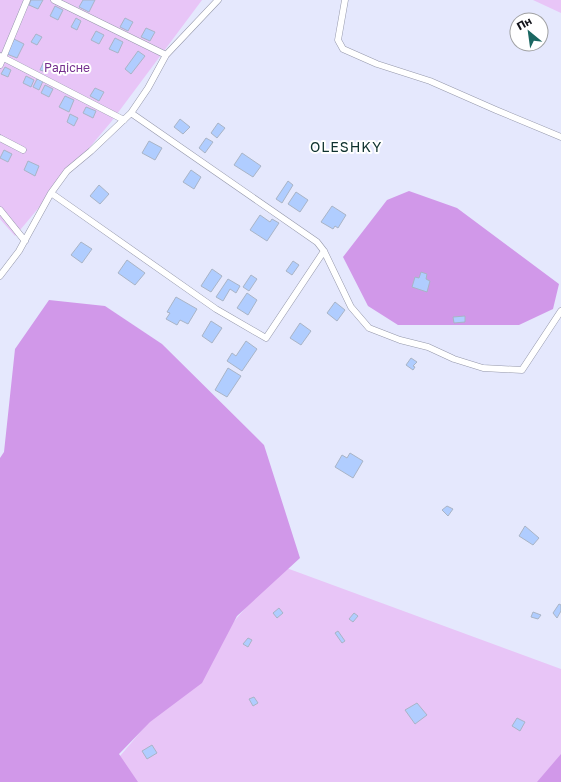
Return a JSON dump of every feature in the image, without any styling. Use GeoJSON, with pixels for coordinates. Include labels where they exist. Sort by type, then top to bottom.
{"type":"FeatureCollection","features":[{"type":"Feature","properties":{"kind":"street"},"geometry":{"type":"LineString","coordinates":[[0,64],[27,0]]}},
{"type":"Feature","properties":{"kind":"street"},"geometry":{"type":"LineString","coordinates":[[54,0],[166,55]]}},
{"type":"Feature","properties":{"kind":"street"},"geometry":{"type":"LineString","coordinates":[[0,276],[19,251],[51,193],[67,171],[91,151],[131,113],[148,88],[166,55],[218,0]]}},
{"type":"Feature","properties":{"kind":"street"},"geometry":{"type":"LineString","coordinates":[[346,0],[338,40],[343,49],[377,64],[430,81],[561,137]]}},
{"type":"Feature","properties":{"kind":"street"},"geometry":{"type":"LineString","coordinates":[[2,57],[124,120]]}},
{"type":"Feature","properties":{"kind":"street"},"geometry":{"type":"LineString","coordinates":[[131,113],[318,242],[324,251],[351,307],[369,328],[400,340],[428,347],[454,359],[482,368],[522,370],[561,311]]}},
{"type":"Feature","properties":{"kind":"street"},"geometry":{"type":"LineString","coordinates":[[0,138],[23,150]]}},
{"type":"Feature","properties":{"kind":"street"},"geometry":{"type":"LineString","coordinates":[[51,193],[216,309],[266,338],[324,251]]}},
{"type":"Feature","properties":{"kind":"street"},"geometry":{"type":"LineString","coordinates":[[0,210],[25,241]]}},
{"type":"Feature","properties":{"kind":"green space","name":"Радісне"},"geometry":{"type":"Polygon","coordinates":[[[0,0],[202,0],[111,122],[15,236],[0,219],[0,0]]]}},
{"type":"Feature","properties":{"kind":"green space"},"geometry":{"type":"Polygon","coordinates":[[[533,0],[561,0],[561,13],[533,0]]]}},
{"type":"Feature","properties":{"kind":"green space"},"geometry":{"type":"Polygon","coordinates":[[[281,566],[561,669],[561,782],[98,782],[281,566]]]}},
{"type":"Feature","properties":{"kind":"shaded area"},"geometry":{"type":"Polygon","coordinates":[[[409,191],[457,208],[559,284],[553,309],[519,325],[398,325],[368,306],[343,257],[387,200],[409,191]]]}},
{"type":"Feature","properties":{"kind":"shaded area"},"geometry":{"type":"Polygon","coordinates":[[[49,300],[105,306],[162,344],[264,445],[300,558],[237,616],[202,683],[150,722],[119,754],[138,782],[0,782],[0,458],[4,452],[15,349],[49,300]]]}},
{"type":"Feature","properties":{"kind":"shaded area"},"geometry":{"type":"Polygon","coordinates":[[[561,754],[561,782],[537,782],[561,754]]]}},
{"type":"Feature","properties":{"kind":"building"},"geometry":{"type":"Polygon","coordinates":[[[31,0],[43,0],[38,9],[29,5],[31,0]]]}},
{"type":"Feature","properties":{"kind":"building"},"geometry":{"type":"Polygon","coordinates":[[[83,0],[95,0],[89,12],[79,7],[83,0]]]}},
{"type":"Feature","properties":{"kind":"building"},"geometry":{"type":"Polygon","coordinates":[[[55,6],[63,10],[58,20],[50,16],[55,6]]]}},
{"type":"Feature","properties":{"kind":"building"},"geometry":{"type":"Polygon","coordinates":[[[76,18],[81,21],[77,30],[71,27],[76,18]]]}},
{"type":"Feature","properties":{"kind":"building"},"geometry":{"type":"Polygon","coordinates":[[[125,18],[133,22],[128,31],[120,27],[125,18]]]}},
{"type":"Feature","properties":{"kind":"building"},"geometry":{"type":"Polygon","coordinates":[[[146,28],[155,32],[150,41],[141,37],[146,28]]]}},
{"type":"Feature","properties":{"kind":"building"},"geometry":{"type":"Polygon","coordinates":[[[96,31],[104,35],[99,44],[91,40],[96,31]]]}},
{"type":"Feature","properties":{"kind":"building"},"geometry":{"type":"Polygon","coordinates":[[[36,34],[42,37],[37,45],[31,42],[36,34]]]}},
{"type":"Feature","properties":{"kind":"building"},"geometry":{"type":"Polygon","coordinates":[[[115,38],[123,42],[118,53],[109,49],[115,38]]]}},
{"type":"Feature","properties":{"kind":"building"},"geometry":{"type":"Polygon","coordinates":[[[14,39],[24,44],[17,58],[7,54],[14,39]]]}},
{"type":"Feature","properties":{"kind":"building"},"geometry":{"type":"Polygon","coordinates":[[[138,51],[145,56],[131,74],[125,69],[138,51]]]}},
{"type":"Feature","properties":{"kind":"building"},"geometry":{"type":"Polygon","coordinates":[[[44,61],[50,64],[46,72],[40,70],[44,61]]]}},
{"type":"Feature","properties":{"kind":"building"},"geometry":{"type":"Polygon","coordinates":[[[5,67],[11,70],[8,77],[1,74],[5,67]]]}},
{"type":"Feature","properties":{"kind":"building"},"geometry":{"type":"Polygon","coordinates":[[[26,76],[34,80],[31,87],[23,83],[26,76]]]}},
{"type":"Feature","properties":{"kind":"building"},"geometry":{"type":"Polygon","coordinates":[[[37,79],[43,81],[39,90],[33,87],[37,79]]]}},
{"type":"Feature","properties":{"kind":"building"},"geometry":{"type":"Polygon","coordinates":[[[45,85],[53,89],[49,97],[41,93],[45,85]]]}},
{"type":"Feature","properties":{"kind":"building"},"geometry":{"type":"Polygon","coordinates":[[[95,88],[104,92],[99,101],[90,96],[95,88]]]}},
{"type":"Feature","properties":{"kind":"building"},"geometry":{"type":"Polygon","coordinates":[[[65,96],[74,100],[69,112],[59,107],[65,96]]]}},
{"type":"Feature","properties":{"kind":"building"},"geometry":{"type":"Polygon","coordinates":[[[86,107],[96,111],[93,118],[83,113],[86,107]]]}},
{"type":"Feature","properties":{"kind":"building"},"geometry":{"type":"Polygon","coordinates":[[[70,114],[78,118],[74,126],[67,122],[70,114]]]}},
{"type":"Feature","properties":{"kind":"building"},"geometry":{"type":"Polygon","coordinates":[[[180,119],[190,127],[183,134],[174,127],[180,119]]]}},
{"type":"Feature","properties":{"kind":"building"},"geometry":{"type":"Polygon","coordinates":[[[218,123],[225,128],[217,138],[211,133],[218,123]]]}},
{"type":"Feature","properties":{"kind":"building"},"geometry":{"type":"Polygon","coordinates":[[[206,138],[213,142],[205,153],[199,148],[206,138]]]}},
{"type":"Feature","properties":{"kind":"building"},"geometry":{"type":"Polygon","coordinates":[[[149,141],[162,148],[155,160],[142,153],[149,141]]]}},
{"type":"Feature","properties":{"kind":"building"},"geometry":{"type":"Polygon","coordinates":[[[4,150],[12,154],[8,162],[0,158],[4,150]]]}},
{"type":"Feature","properties":{"kind":"building"},"geometry":{"type":"Polygon","coordinates":[[[242,153],[261,166],[253,177],[234,165],[242,153]]]}},
{"type":"Feature","properties":{"kind":"building"},"geometry":{"type":"Polygon","coordinates":[[[28,161],[39,166],[35,176],[24,170],[28,161]]]}},
{"type":"Feature","properties":{"kind":"building"},"geometry":{"type":"Polygon","coordinates":[[[191,170],[201,177],[194,189],[183,182],[191,170]]]}},
{"type":"Feature","properties":{"kind":"building"},"geometry":{"type":"Polygon","coordinates":[[[288,181],[293,185],[282,203],[276,199],[288,181]]]}},
{"type":"Feature","properties":{"kind":"building"},"geometry":{"type":"Polygon","coordinates":[[[99,185],[109,194],[100,204],[90,196],[99,185]]]}},
{"type":"Feature","properties":{"kind":"building"},"geometry":{"type":"Polygon","coordinates":[[[296,192],[308,200],[300,212],[288,204],[296,192]]]}},
{"type":"Feature","properties":{"kind":"building"},"geometry":{"type":"Polygon","coordinates":[[[332,206],[346,215],[338,228],[335,226],[333,229],[321,222],[332,206]]]}},
{"type":"Feature","properties":{"kind":"building"},"geometry":{"type":"Polygon","coordinates":[[[260,215],[270,222],[272,219],[279,223],[267,241],[250,230],[260,215]]]}},
{"type":"Feature","properties":{"kind":"building"},"geometry":{"type":"Polygon","coordinates":[[[81,242],[92,249],[82,263],[71,255],[81,242]]]}},
{"type":"Feature","properties":{"kind":"building"},"geometry":{"type":"Polygon","coordinates":[[[127,260],[145,273],[135,285],[118,273],[127,260]]]}},
{"type":"Feature","properties":{"kind":"building"},"geometry":{"type":"Polygon","coordinates":[[[293,261],[299,265],[292,275],[286,271],[293,261]]]}},
{"type":"Feature","properties":{"kind":"building"},"geometry":{"type":"Polygon","coordinates":[[[212,269],[222,276],[211,292],[201,286],[212,269]]]}},
{"type":"Feature","properties":{"kind":"building"},"geometry":{"type":"Polygon","coordinates":[[[421,272],[427,274],[426,279],[430,281],[427,292],[412,287],[415,277],[419,278],[421,272]]]}},
{"type":"Feature","properties":{"kind":"building"},"geometry":{"type":"Polygon","coordinates":[[[251,275],[257,279],[249,291],[243,287],[251,275]]]}},
{"type":"Feature","properties":{"kind":"building"},"geometry":{"type":"Polygon","coordinates":[[[228,279],[240,286],[236,293],[230,289],[223,301],[216,297],[228,279]]]}},
{"type":"Feature","properties":{"kind":"building"},"geometry":{"type":"Polygon","coordinates":[[[247,293],[257,300],[248,315],[237,308],[247,293]]]}},
{"type":"Feature","properties":{"kind":"building"},"geometry":{"type":"Polygon","coordinates":[[[176,297],[197,309],[188,324],[180,320],[177,325],[166,319],[170,313],[167,312],[176,297]]]}},
{"type":"Feature","properties":{"kind":"building"},"geometry":{"type":"Polygon","coordinates":[[[335,302],[345,310],[337,321],[327,313],[335,302]]]}},
{"type":"Feature","properties":{"kind":"building"},"geometry":{"type":"Polygon","coordinates":[[[465,316],[465,322],[454,323],[453,317],[465,316]]]}},
{"type":"Feature","properties":{"kind":"building"},"geometry":{"type":"Polygon","coordinates":[[[211,321],[222,328],[212,343],[202,336],[211,321]]]}},
{"type":"Feature","properties":{"kind":"building"},"geometry":{"type":"Polygon","coordinates":[[[300,323],[311,331],[301,345],[290,338],[300,323]]]}},
{"type":"Feature","properties":{"kind":"building"},"geometry":{"type":"Polygon","coordinates":[[[246,341],[257,349],[242,371],[227,361],[232,353],[236,356],[246,341]]]}},
{"type":"Feature","properties":{"kind":"building"},"geometry":{"type":"Polygon","coordinates":[[[411,358],[417,362],[413,366],[415,367],[413,370],[406,365],[411,358]]]}},
{"type":"Feature","properties":{"kind":"building"},"geometry":{"type":"Polygon","coordinates":[[[228,368],[241,376],[227,397],[215,390],[228,368]]]}},
{"type":"Feature","properties":{"kind":"building"},"geometry":{"type":"Polygon","coordinates":[[[350,453],[363,461],[353,478],[335,467],[342,455],[347,458],[350,453]]]}},
{"type":"Feature","properties":{"kind":"building"},"geometry":{"type":"Polygon","coordinates":[[[447,506],[453,509],[448,516],[442,510],[447,506]]]}},
{"type":"Feature","properties":{"kind":"building"},"geometry":{"type":"Polygon","coordinates":[[[525,526],[539,538],[533,545],[519,536],[525,526]]]}},
{"type":"Feature","properties":{"kind":"building"},"geometry":{"type":"Polygon","coordinates":[[[559,604],[561,605],[561,611],[557,618],[553,613],[559,604]]]}},
{"type":"Feature","properties":{"kind":"building"},"geometry":{"type":"Polygon","coordinates":[[[279,608],[283,613],[277,618],[273,613],[279,608]]]}},
{"type":"Feature","properties":{"kind":"building"},"geometry":{"type":"Polygon","coordinates":[[[533,612],[541,615],[538,619],[531,617],[533,612]]]}},
{"type":"Feature","properties":{"kind":"building"},"geometry":{"type":"Polygon","coordinates":[[[354,613],[358,616],[353,622],[349,619],[354,613]]]}},
{"type":"Feature","properties":{"kind":"building"},"geometry":{"type":"Polygon","coordinates":[[[338,631],[345,641],[342,643],[335,633],[338,631]]]}},
{"type":"Feature","properties":{"kind":"building"},"geometry":{"type":"Polygon","coordinates":[[[248,638],[252,640],[248,647],[243,644],[248,638]]]}},
{"type":"Feature","properties":{"kind":"building"},"geometry":{"type":"Polygon","coordinates":[[[254,697],[258,703],[253,706],[249,699],[254,697]]]}},
{"type":"Feature","properties":{"kind":"building"},"geometry":{"type":"Polygon","coordinates":[[[417,703],[427,715],[415,724],[405,710],[417,703]]]}},
{"type":"Feature","properties":{"kind":"building"},"geometry":{"type":"Polygon","coordinates":[[[517,718],[525,722],[520,731],[512,726],[517,718]]]}},
{"type":"Feature","properties":{"kind":"building"},"geometry":{"type":"Polygon","coordinates":[[[152,745],[157,753],[147,759],[142,751],[152,745]]]}},
{"type":"Feature","properties":{"kind":"district","name":"OLESHKY"},"geometry":{"type":"Point","coordinates":[346,147]}}]}
